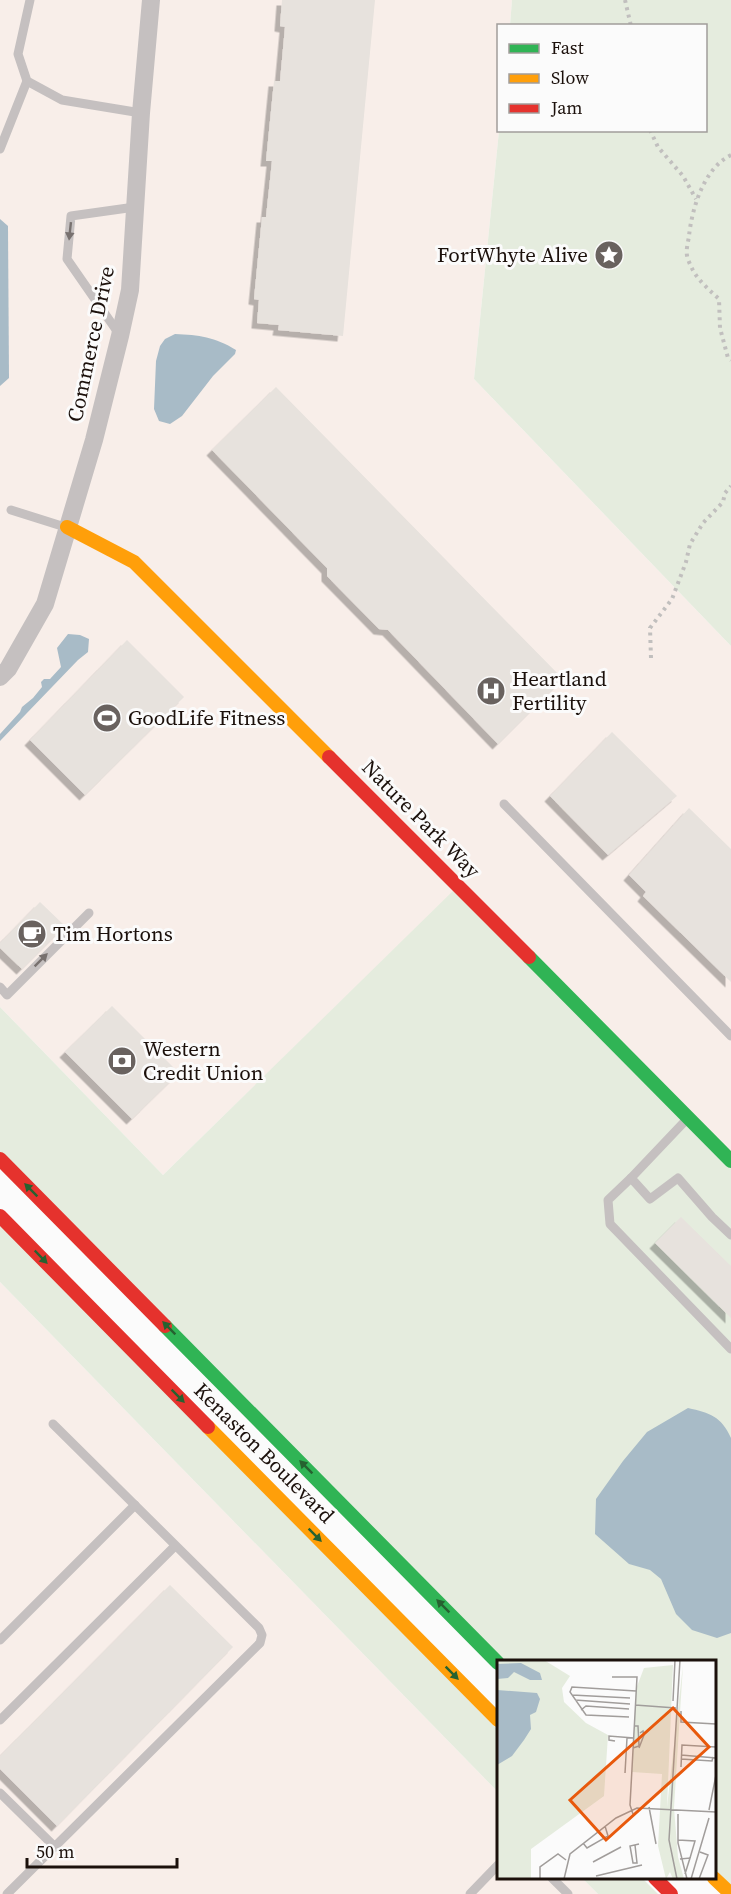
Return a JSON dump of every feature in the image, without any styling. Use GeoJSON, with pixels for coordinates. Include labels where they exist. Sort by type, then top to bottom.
{"type":"FeatureCollection","features":[{"type":"Feature","properties":{"kind":"main road","name":"Nature Park Way"},"geometry":{"type":"LineString","coordinates":[[67,527],[134,562],[731,1161]]}},
{"type":"Feature","properties":{"kind":"main road","name":"Kenaston Boulevard"},"geometry":{"type":"LineString","coordinates":[[0,1159],[497,1662]]}},
{"type":"Feature","properties":{"kind":"main road","name":"Kenaston Boulevard"},"geometry":{"type":"LineString","coordinates":[[0,1216],[497,1719]]}},
{"type":"Feature","properties":{"kind":"main road"},"geometry":{"type":"LineString","coordinates":[[656,1879],[671,1894]]}},
{"type":"Feature","properties":{"kind":"main road"},"geometry":{"type":"LineString","coordinates":[[715,1879],[731,1894]]}},
{"type":"Feature","properties":{"kind":"street","name":"Commerce Drive"},"geometry":{"type":"LineString","coordinates":[[0,677],[8,669],[45,604],[94,440],[120,336],[130,290],[141,113],[151,0]]}},
{"type":"Feature","properties":{"kind":"lane"},"geometry":{"type":"LineString","coordinates":[[0,149],[27,81],[18,54],[30,0]]}},
{"type":"Feature","properties":{"kind":"lane"},"geometry":{"type":"LineString","coordinates":[[27,81],[63,100],[141,113]]}},
{"type":"Feature","properties":{"kind":"lane"},"geometry":{"type":"LineString","coordinates":[[120,336],[67,260],[71,216],[135,207]]}},
{"type":"Feature","properties":{"kind":"lane"},"geometry":{"type":"LineString","coordinates":[[11,510],[67,527]]}},
{"type":"Feature","properties":{"kind":"lane"},"geometry":{"type":"LineString","coordinates":[[504,804],[731,1036]]}},
{"type":"Feature","properties":{"kind":"lane"},"geometry":{"type":"LineString","coordinates":[[0,987],[7,995],[89,913]]}},
{"type":"Feature","properties":{"kind":"lane"},"geometry":{"type":"LineString","coordinates":[[688,1118],[609,1200],[610,1224],[731,1349]]}},
{"type":"Feature","properties":{"kind":"lane"},"geometry":{"type":"LineString","coordinates":[[631,1179],[650,1199],[678,1178],[731,1235]]}},
{"type":"Feature","properties":{"kind":"lane"},"geometry":{"type":"LineString","coordinates":[[7,1894],[260,1643],[262,1635],[258,1628],[52,1424]]}},
{"type":"Feature","properties":{"kind":"lane"},"geometry":{"type":"LineString","coordinates":[[0,1640],[135,1505]]}},
{"type":"Feature","properties":{"kind":"lane"},"geometry":{"type":"LineString","coordinates":[[0,1720],[175,1546]]}},
{"type":"Feature","properties":{"kind":"lane"},"geometry":{"type":"LineString","coordinates":[[0,1793],[55,1847]]}},
{"type":"Feature","properties":{"kind":"lane"},"geometry":{"type":"LineString","coordinates":[[470,1894],[497,1866]]}},
{"type":"Feature","properties":{"kind":"lane"},"geometry":{"type":"LineString","coordinates":[[553,1879],[568,1894]]}},
{"type":"Feature","properties":{"kind":"path"},"geometry":{"type":"LineString","coordinates":[[625,0],[631,24]]}},
{"type":"Feature","properties":{"kind":"path"},"geometry":{"type":"LineString","coordinates":[[651,132],[658,147],[683,176],[696,200]]}},
{"type":"Feature","properties":{"kind":"path"},"geometry":{"type":"LineString","coordinates":[[731,155],[716,166],[696,200],[691,216],[686,256],[695,276],[719,299],[720,328],[731,360]]}},
{"type":"Feature","properties":{"kind":"path"},"geometry":{"type":"LineString","coordinates":[[651,658],[650,628],[672,599],[683,572],[690,544],[703,523],[723,502],[725,493],[731,486]]}},
{"type":"Feature","properties":{"kind":"shaded area"},"geometry":{"type":"Polygon","coordinates":[[[0,0],[512,0],[510,24],[497,24],[497,132],[499,132],[474,379],[731,646],[731,1161],[459,886],[163,1175],[0,1007],[0,0]]]}},
{"type":"Feature","properties":{"kind":"shaded area","name":"FortWhyte Alive"},"geometry":{"type":"Polygon","coordinates":[[[512,0],[731,0],[731,646],[474,379],[499,132],[707,132],[707,24],[510,24],[512,0]]]}},
{"type":"Feature","properties":{"kind":"shaded area"},"geometry":{"type":"Polygon","coordinates":[[[458,886],[731,1161],[731,1894],[715,1879],[716,1660],[497,1661],[0,1159],[0,1007],[163,1175],[458,886]]]}},
{"type":"Feature","properties":{"kind":"shaded area"},"geometry":{"type":"Polygon","coordinates":[[[0,1218],[497,1729],[497,1791],[0,1282],[0,1218]]]}},
{"type":"Feature","properties":{"kind":"shaded area"},"geometry":{"type":"Polygon","coordinates":[[[0,1282],[497,1791],[497,1879],[583,1879],[598,1894],[0,1894],[0,1282]]]}},
{"type":"Feature","properties":{"kind":"shaded area"},"geometry":{"type":"Polygon","coordinates":[[[583,1879],[643,1879],[658,1894],[598,1894],[583,1879]]]}},
{"type":"Feature","properties":{"kind":"water"},"geometry":{"type":"Polygon","coordinates":[[[0,219],[8,226],[9,378],[0,386],[0,219]]]}},
{"type":"Feature","properties":{"kind":"water"},"geometry":{"type":"Polygon","coordinates":[[[175,334],[207,337],[236,350],[182,416],[170,424],[159,421],[154,409],[156,361],[160,346],[165,339],[175,334]]]}},
{"type":"Feature","properties":{"kind":"water"},"geometry":{"type":"Polygon","coordinates":[[[68,634],[80,635],[89,639],[88,652],[0,741],[0,734],[42,687],[41,682],[44,679],[50,679],[61,667],[57,648],[68,634]]]}},
{"type":"Feature","properties":{"kind":"water"},"geometry":{"type":"Polygon","coordinates":[[[688,1408],[719,1420],[731,1438],[731,1633],[717,1638],[692,1630],[676,1614],[661,1579],[650,1570],[629,1564],[595,1534],[596,1499],[623,1461],[647,1432],[688,1408]]]}},
{"type":"Feature","properties":{"kind":"building"},"geometry":{"type":"Polygon","coordinates":[[[282,0],[375,0],[343,336],[278,330],[279,325],[257,323],[259,300],[254,299],[262,217],[266,217],[272,161],[266,161],[274,81],[280,81],[285,27],[280,26],[282,0]]]}},
{"type":"Feature","properties":{"kind":"building"},"geometry":{"type":"Polygon","coordinates":[[[276,387],[563,679],[498,744],[388,630],[379,629],[327,576],[327,568],[212,450],[276,387]]]}},
{"type":"Feature","properties":{"kind":"building","name":"GoodLife Fitness"},"geometry":{"type":"Polygon","coordinates":[[[127,640],[184,697],[85,795],[30,740],[127,640]]]}},
{"type":"Feature","properties":{"kind":"building"},"geometry":{"type":"Polygon","coordinates":[[[612,732],[677,796],[608,855],[550,796],[612,732]]]}},
{"type":"Feature","properties":{"kind":"building"},"geometry":{"type":"Polygon","coordinates":[[[689,808],[731,849],[731,982],[643,896],[646,892],[629,875],[689,808]]]}},
{"type":"Feature","properties":{"kind":"building","name":"Tim Hortons"},"geometry":{"type":"Polygon","coordinates":[[[40,902],[65,926],[22,969],[0,948],[0,943],[40,902]]]}},
{"type":"Feature","properties":{"kind":"building"},"geometry":{"type":"Polygon","coordinates":[[[112,1006],[179,1073],[132,1119],[65,1052],[112,1006]]]}},
{"type":"Feature","properties":{"kind":"building"},"geometry":{"type":"Polygon","coordinates":[[[681,1217],[731,1266],[731,1318],[655,1243],[681,1217]]]}},
{"type":"Feature","properties":{"kind":"building"},"geometry":{"type":"Polygon","coordinates":[[[170,1585],[233,1647],[57,1826],[0,1769],[0,1756],[170,1585]]]}},
{"type":"Feature","properties":{"kind":"traffic: fast"},"geometry":{"type":"LineString","coordinates":[[529,957],[731,1161]]}},
{"type":"Feature","properties":{"kind":"traffic: fast"},"geometry":{"type":"LineString","coordinates":[[165,1326],[497,1662]]}},
{"type":"Feature","properties":{"kind":"traffic: slow"},"geometry":{"type":"LineString","coordinates":[[67,527],[134,562],[329,757]]}},
{"type":"Feature","properties":{"kind":"traffic: slow"},"geometry":{"type":"LineString","coordinates":[[208,1427],[497,1719]]}},
{"type":"Feature","properties":{"kind":"traffic: slow"},"geometry":{"type":"LineString","coordinates":[[715,1879],[731,1894]]}},
{"type":"Feature","properties":{"kind":"traffic: jam"},"geometry":{"type":"LineString","coordinates":[[329,757],[529,957]]}},
{"type":"Feature","properties":{"kind":"traffic: jam"},"geometry":{"type":"LineString","coordinates":[[0,1159],[165,1326]]}},
{"type":"Feature","properties":{"kind":"traffic: jam"},"geometry":{"type":"LineString","coordinates":[[0,1216],[208,1427]]}},
{"type":"Feature","properties":{"kind":"traffic: jam"},"geometry":{"type":"LineString","coordinates":[[656,1879],[671,1894]]}},
{"type":"Feature","properties":{"kind":"place","name":"FortWhyte Alive"},"geometry":{"type":"Point","coordinates":[609,255]}},
{"type":"Feature","properties":{"kind":"place","name":"Heartland Fertility"},"geometry":{"type":"Point","coordinates":[491,691]}},
{"type":"Feature","properties":{"kind":"place","name":"GoodLife Fitness"},"geometry":{"type":"Point","coordinates":[107,718]}},
{"type":"Feature","properties":{"kind":"place","name":"Tim Hortons"},"geometry":{"type":"Point","coordinates":[32,934]}},
{"type":"Feature","properties":{"kind":"place","name":"Western Credit Union"},"geometry":{"type":"Point","coordinates":[122,1061]}}]}
